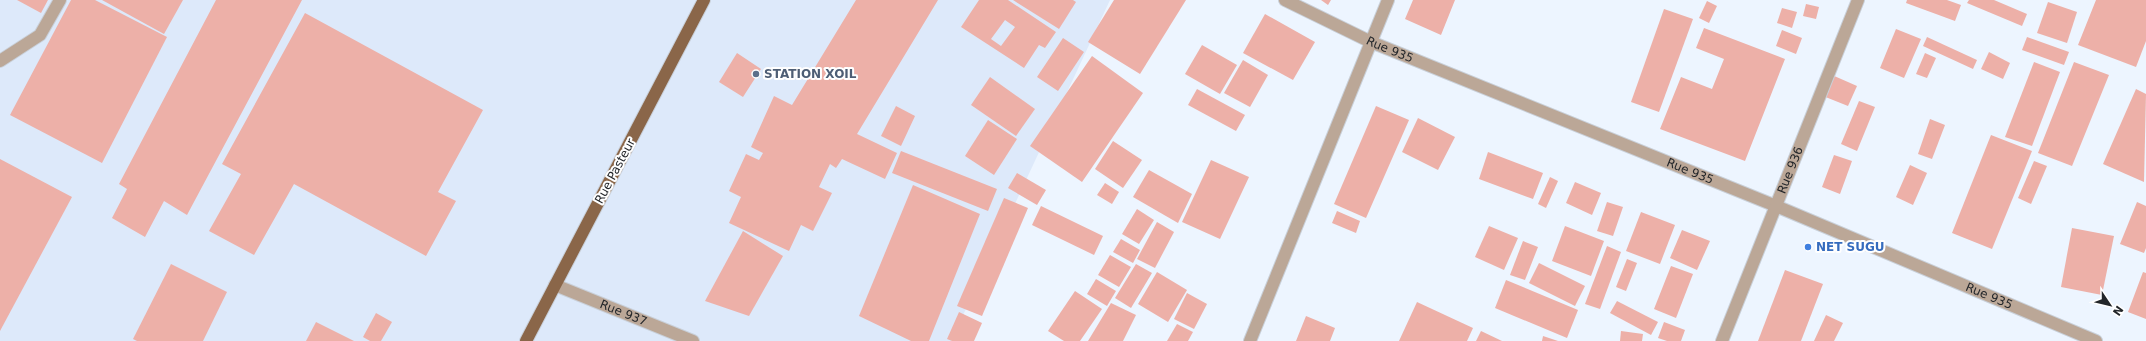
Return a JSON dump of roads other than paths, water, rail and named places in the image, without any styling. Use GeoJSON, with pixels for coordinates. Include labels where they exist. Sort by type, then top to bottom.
{"type":"FeatureCollection","features":[{"type":"Feature","properties":{"kind":"main road","name":"Rue Pasteur"},"geometry":{"type":"LineString","coordinates":[[526,341],[704,0]]}},
{"type":"Feature","properties":{"kind":"street"},"geometry":{"type":"LineString","coordinates":[[0,61],[40,35],[60,0]]}},
{"type":"Feature","properties":{"kind":"street","name":"Rue 935"},"geometry":{"type":"LineString","coordinates":[[1285,0],[1371,42],[1776,206],[2096,341]]}},
{"type":"Feature","properties":{"kind":"street"},"geometry":{"type":"LineString","coordinates":[[1250,341],[1388,0]]}},
{"type":"Feature","properties":{"kind":"street","name":"Rue 936"},"geometry":{"type":"LineString","coordinates":[[1722,341],[1858,0]]}},
{"type":"Feature","properties":{"kind":"street","name":"Rue 937"},"geometry":{"type":"LineString","coordinates":[[555,285],[693,341]]}},
{"type":"Feature","properties":{"kind":"place","name":"STATION XOIL"},"geometry":{"type":"Point","coordinates":[756,74]}},
{"type":"Feature","properties":{"kind":"place","name":"NET SUGU"},"geometry":{"type":"Point","coordinates":[1808,247]}}]}
